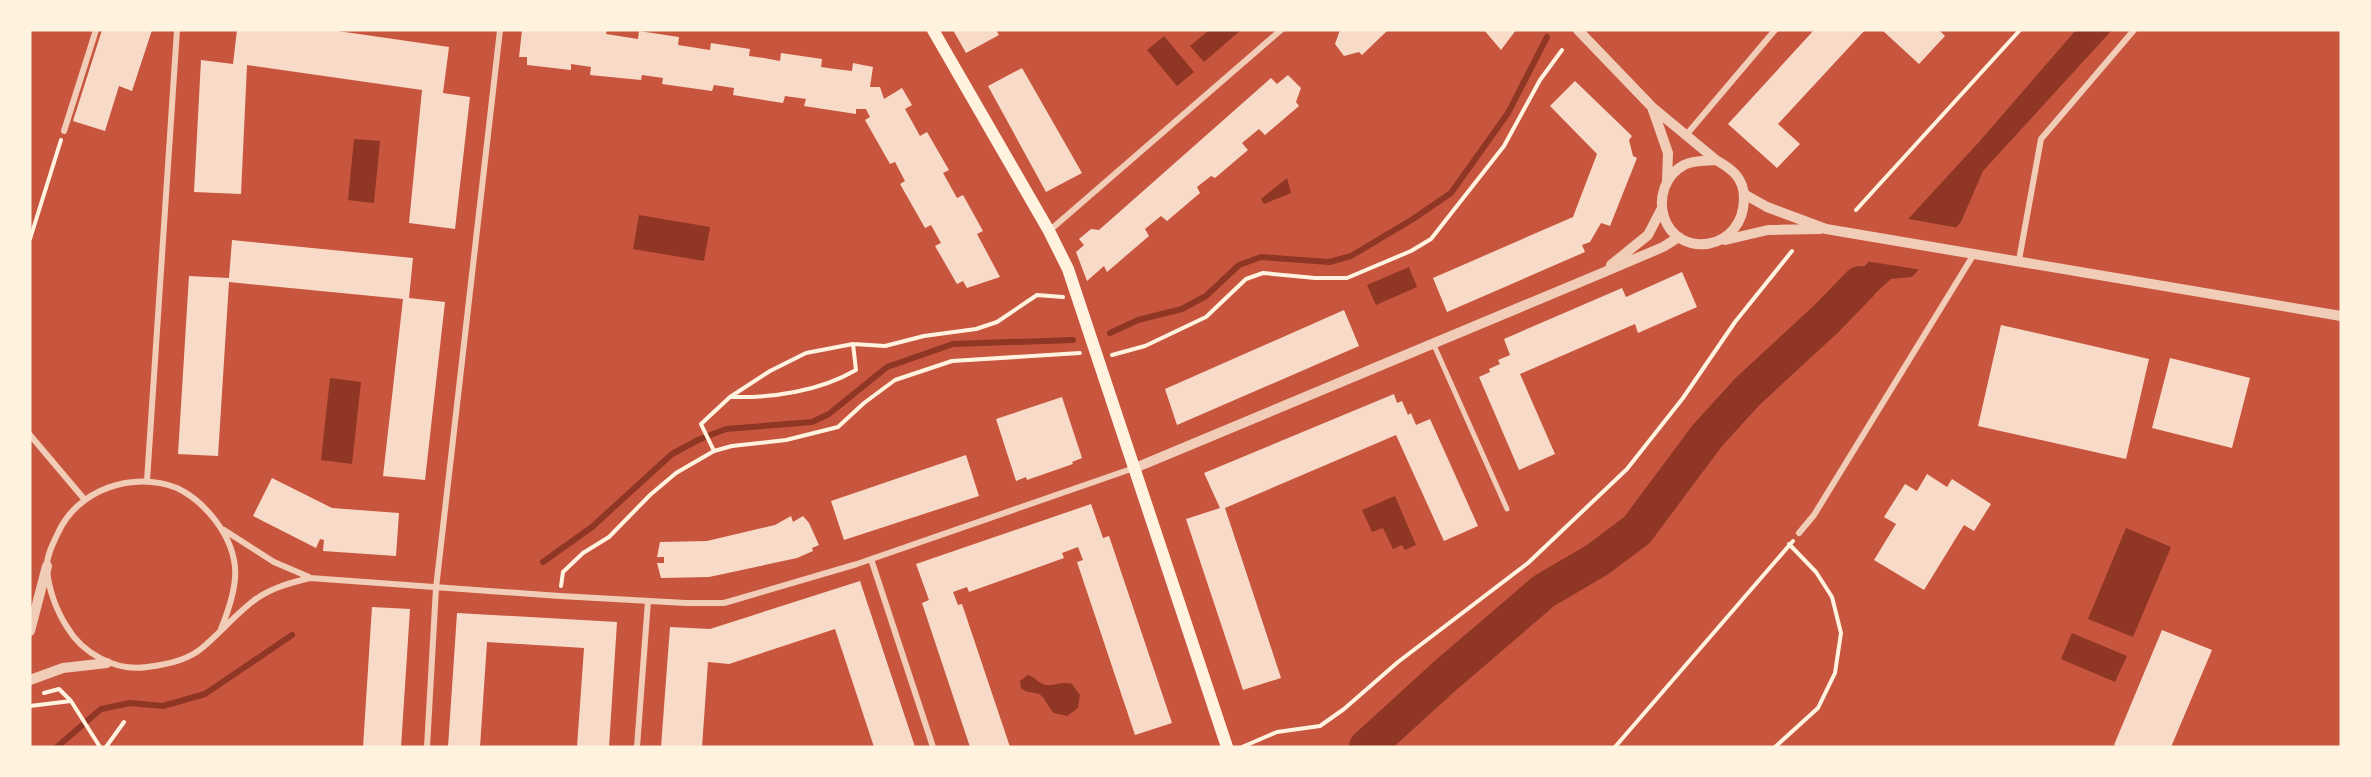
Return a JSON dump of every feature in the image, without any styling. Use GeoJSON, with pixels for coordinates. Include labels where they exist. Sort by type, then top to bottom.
{"type":"FeatureCollection","features":[{"type":"Feature","properties":{"kind":"main road"},"geometry":{"type":"LineString","coordinates":[[933,30],[1049,231],[1068,269],[1227,747]]}},
{"type":"Feature","properties":{"kind":"street"},"geometry":{"type":"LineString","coordinates":[[64,130],[96,30]]}},
{"type":"Feature","properties":{"kind":"street"},"geometry":{"type":"LineString","coordinates":[[147,481],[177,30]]}},
{"type":"Feature","properties":{"kind":"street"},"geometry":{"type":"LineString","coordinates":[[427,746],[436,588],[500,30]]}},
{"type":"Feature","properties":{"kind":"street"},"geometry":{"type":"LineString","coordinates":[[1049,231],[1281,30]]}},
{"type":"Feature","properties":{"kind":"street"},"geometry":{"type":"LineString","coordinates":[[1578,30],[1652,107],[1716,160],[1730,168],[1740,179],[1744,194],[1743,215],[1737,228],[1721,241]]}},
{"type":"Feature","properties":{"kind":"street"},"geometry":{"type":"LineString","coordinates":[[1687,134],[1775,30]]}},
{"type":"Feature","properties":{"kind":"street"},"geometry":{"type":"LineString","coordinates":[[2019,260],[2042,140],[2134,30]]}},
{"type":"Feature","properties":{"kind":"street"},"geometry":{"type":"LineString","coordinates":[[1652,107],[1668,153],[1668,181]]}},
{"type":"Feature","properties":{"kind":"street"},"geometry":{"type":"LineString","coordinates":[[1716,160],[1696,161],[1684,165],[1668,181],[1662,195],[1662,208],[1666,222],[1679,237],[1692,243],[1707,244],[1768,230],[1826,229]]}},
{"type":"Feature","properties":{"kind":"street"},"geometry":{"type":"LineString","coordinates":[[1744,194],[1767,207],[1826,229],[2341,316]]}},
{"type":"Feature","properties":{"kind":"street"},"geometry":{"type":"LineString","coordinates":[[1602,273],[1648,235],[1662,208]]}},
{"type":"Feature","properties":{"kind":"street"},"geometry":{"type":"LineString","coordinates":[[221,527],[274,562],[310,578],[560,596],[724,603],[871,559],[1135,468],[1602,273],[1663,247],[1679,237]]}},
{"type":"Feature","properties":{"kind":"street"},"geometry":{"type":"LineString","coordinates":[[1799,534],[1814,515],[1974,254]]}},
{"type":"Feature","properties":{"kind":"street"},"geometry":{"type":"LineString","coordinates":[[1433,343],[1507,509]]}},
{"type":"Feature","properties":{"kind":"street"},"geometry":{"type":"LineString","coordinates":[[31,438],[85,500]]}},
{"type":"Feature","properties":{"kind":"street"},"geometry":{"type":"LineString","coordinates":[[30,631],[52,546],[62,526],[85,500],[116,484],[147,481],[177,488],[203,505],[221,527],[233,549],[236,577],[232,603],[221,629]]}},
{"type":"Feature","properties":{"kind":"street"},"geometry":{"type":"LineString","coordinates":[[871,559],[933,747]]}},
{"type":"Feature","properties":{"kind":"street"},"geometry":{"type":"LineString","coordinates":[[47,566],[56,609],[74,639],[107,663]]}},
{"type":"Feature","properties":{"kind":"street"},"geometry":{"type":"LineString","coordinates":[[30,680],[63,668],[107,663],[145,668],[173,662],[200,650],[253,601],[280,586],[310,578]]}},
{"type":"Feature","properties":{"kind":"street"},"geometry":{"type":"LineString","coordinates":[[637,747],[648,601]]}},
{"type":"Feature","properties":{"kind":"path"},"geometry":{"type":"LineString","coordinates":[[1856,210],[2020,30]]}},
{"type":"Feature","properties":{"kind":"path"},"geometry":{"type":"LineString","coordinates":[[1119,353],[1145,346],[1206,317],[1246,279],[1263,273],[1315,279],[1347,278],[1412,252],[1431,239],[1504,146],[1540,80],[1562,50]]}},
{"type":"Feature","properties":{"kind":"path"},"geometry":{"type":"LineString","coordinates":[[30,239],[64,130]]}},
{"type":"Feature","properties":{"kind":"path"},"geometry":{"type":"LineString","coordinates":[[1241,747],[1276,732],[1320,726],[1344,709],[1398,662],[1528,563],[1627,469],[1683,398],[1735,322],[1792,252]]}},
{"type":"Feature","properties":{"kind":"path"},"geometry":{"type":"LineString","coordinates":[[714,452],[701,424],[730,397],[770,371],[806,353],[853,344],[885,346],[924,336],[976,328],[997,322],[1037,295],[1078,299]]}},
{"type":"Feature","properties":{"kind":"path"},"geometry":{"type":"LineString","coordinates":[[730,397],[763,398],[797,392],[847,375],[856,370],[853,344]]}},
{"type":"Feature","properties":{"kind":"path"},"geometry":{"type":"LineString","coordinates":[[560,596],[563,572],[583,553],[609,537],[650,495],[676,473],[714,452],[732,446],[786,440],[838,427],[864,403],[895,380],[952,361],[1080,353]]}},
{"type":"Feature","properties":{"kind":"path"},"geometry":{"type":"LineString","coordinates":[[1615,747],[1799,534]]}},
{"type":"Feature","properties":{"kind":"path"},"geometry":{"type":"LineString","coordinates":[[1775,747],[1818,708],[1834,673],[1840,633],[1832,597],[1816,572],[1789,544]]}},
{"type":"Feature","properties":{"kind":"path"},"geometry":{"type":"LineString","coordinates":[[40,694],[59,689],[71,701],[100,747]]}},
{"type":"Feature","properties":{"kind":"path"},"geometry":{"type":"LineString","coordinates":[[30,706],[71,701]]}},
{"type":"Feature","properties":{"kind":"path"},"geometry":{"type":"LineString","coordinates":[[106,747],[124,722]]}},
{"type":"Feature","properties":{"kind":"shaded area"},"geometry":{"type":"Polygon","coordinates":[[[1209,30],[1241,30],[1204,62],[1190,46],[1209,30]]]}},
{"type":"Feature","properties":{"kind":"shaded area"},"geometry":{"type":"Polygon","coordinates":[[[2076,30],[2112,30],[1983,171],[1961,222],[1912,277],[1891,279],[1871,297],[1826,319],[1851,281],[1979,142],[2076,30]]]}},
{"type":"Feature","properties":{"kind":"shaded area"},"geometry":{"type":"Polygon","coordinates":[[[1164,36],[1194,72],[1177,86],[1147,50],[1164,36]]]}},
{"type":"Feature","properties":{"kind":"shaded area"},"geometry":{"type":"Polygon","coordinates":[[[354,139],[380,141],[374,203],[348,200],[354,139]]]}},
{"type":"Feature","properties":{"kind":"shaded area"},"geometry":{"type":"Polygon","coordinates":[[[1287,178],[1291,193],[1264,204],[1261,199],[1287,178]]]}},
{"type":"Feature","properties":{"kind":"shaded area"},"geometry":{"type":"Polygon","coordinates":[[[639,215],[710,227],[704,261],[633,249],[639,215]]]}},
{"type":"Feature","properties":{"kind":"shaded area"},"geometry":{"type":"Polygon","coordinates":[[[1409,267],[1417,287],[1376,305],[1367,285],[1409,267]]]}},
{"type":"Feature","properties":{"kind":"shaded area"},"geometry":{"type":"Polygon","coordinates":[[[330,378],[361,382],[352,464],[321,460],[330,378]]]}},
{"type":"Feature","properties":{"kind":"shaded area"},"geometry":{"type":"Polygon","coordinates":[[[1395,496],[1416,545],[1405,550],[1402,545],[1393,549],[1383,528],[1372,532],[1362,510],[1395,496]]]}},
{"type":"Feature","properties":{"kind":"shaded area"},"geometry":{"type":"Polygon","coordinates":[[[2126,528],[2171,547],[2133,637],[2088,619],[2126,528]]]}},
{"type":"Feature","properties":{"kind":"shaded area"},"geometry":{"type":"Polygon","coordinates":[[[2072,633],[2127,656],[2115,682],[2061,659],[2072,633]]]}},
{"type":"Feature","properties":{"kind":"shaded area"},"geometry":{"type":"Polygon","coordinates":[[[1028,675],[1046,685],[1072,684],[1080,695],[1078,708],[1067,716],[1054,713],[1039,694],[1021,688],[1020,681],[1028,675]]]}},
{"type":"Feature","properties":{"kind":"pier"},"geometry":{"type":"Polygon","coordinates":[[[1903,218],[1959,228],[1922,270],[1865,261],[1903,218]]]}},
{"type":"Feature","properties":{"kind":"building"},"geometry":{"type":"Polygon","coordinates":[[[102,30],[152,30],[132,91],[119,86],[105,131],[73,121],[102,30]]]}},
{"type":"Feature","properties":{"kind":"building"},"geometry":{"type":"Polygon","coordinates":[[[237,30],[331,30],[449,47],[443,93],[470,97],[455,229],[409,223],[422,90],[247,65],[241,194],[194,192],[201,60],[233,64],[237,30]]]}},
{"type":"Feature","properties":{"kind":"building"},"geometry":{"type":"Polygon","coordinates":[[[522,30],[607,30],[606,34],[638,39],[639,31],[679,37],[678,45],[710,50],[711,43],[750,49],[749,56],[780,61],[781,53],[822,59],[821,67],[852,71],[853,63],[873,67],[870,87],[880,87],[884,99],[902,88],[912,105],[905,109],[920,136],[927,132],[949,170],[943,173],[957,198],[963,195],[983,231],[977,234],[1000,277],[967,288],[963,281],[957,284],[935,246],[941,243],[931,225],[925,228],[900,184],[905,181],[895,162],[890,164],[865,120],[870,117],[866,109],[856,109],[856,114],[804,106],[806,99],[785,96],[783,103],[733,95],[734,88],[714,85],[712,91],[662,84],[663,78],[642,75],[641,80],[590,75],[591,67],[571,64],[571,70],[527,65],[527,57],[519,57],[522,30]]]}},
{"type":"Feature","properties":{"kind":"building"},"geometry":{"type":"Polygon","coordinates":[[[953,30],[996,30],[999,35],[966,53],[953,30]]]}},
{"type":"Feature","properties":{"kind":"building"},"geometry":{"type":"Polygon","coordinates":[[[1340,30],[1388,30],[1362,55],[1359,52],[1344,56],[1335,44],[1340,30]]]}},
{"type":"Feature","properties":{"kind":"building"},"geometry":{"type":"Polygon","coordinates":[[[1484,30],[1516,30],[1501,50],[1484,30]]]}},
{"type":"Feature","properties":{"kind":"building"},"geometry":{"type":"Polygon","coordinates":[[[1814,30],[1865,30],[1778,124],[1800,144],[1777,168],[1728,124],[1814,30]]]}},
{"type":"Feature","properties":{"kind":"building"},"geometry":{"type":"Polygon","coordinates":[[[1882,30],[1939,30],[1945,36],[1919,64],[1882,30]]]}},
{"type":"Feature","properties":{"kind":"building"},"geometry":{"type":"Polygon","coordinates":[[[1022,68],[1082,173],[1046,192],[988,86],[1022,68]]]}},
{"type":"Feature","properties":{"kind":"building"},"geometry":{"type":"Polygon","coordinates":[[[1288,75],[1301,88],[1296,102],[1299,106],[1265,135],[1259,129],[1242,143],[1248,150],[1215,178],[1211,176],[1197,187],[1200,193],[1167,221],[1161,216],[1145,229],[1149,236],[1107,272],[1104,266],[1087,281],[1076,252],[1084,245],[1079,239],[1091,229],[1099,230],[1271,78],[1277,84],[1288,75]]]}},
{"type":"Feature","properties":{"kind":"building"},"geometry":{"type":"Polygon","coordinates":[[[1575,81],[1632,136],[1629,140],[1633,156],[1637,158],[1610,226],[1601,223],[1590,242],[1582,245],[1585,252],[1447,312],[1433,278],[1573,217],[1597,154],[1550,106],[1575,81]]]}},
{"type":"Feature","properties":{"kind":"building"},"geometry":{"type":"Polygon","coordinates":[[[232,240],[413,258],[409,298],[445,302],[425,480],[383,476],[403,299],[229,282],[218,456],[178,454],[189,276],[229,278],[232,240]]]}},
{"type":"Feature","properties":{"kind":"building"},"geometry":{"type":"Polygon","coordinates":[[[1682,272],[1697,307],[1638,333],[1635,324],[1520,374],[1555,454],[1519,470],[1479,377],[1500,364],[1498,360],[1510,355],[1504,339],[1622,288],[1626,297],[1682,272]]]}},
{"type":"Feature","properties":{"kind":"building"},"geometry":{"type":"Polygon","coordinates":[[[1344,310],[1359,346],[1177,425],[1165,389],[1344,310]]]}},
{"type":"Feature","properties":{"kind":"building"},"geometry":{"type":"Polygon","coordinates":[[[2001,325],[2149,359],[2126,459],[1978,426],[2001,325]]]}},
{"type":"Feature","properties":{"kind":"building"},"geometry":{"type":"Polygon","coordinates":[[[2170,358],[2250,378],[2232,448],[2152,428],[2170,358]]]}},
{"type":"Feature","properties":{"kind":"building"},"geometry":{"type":"Polygon","coordinates":[[[1394,394],[1397,403],[1402,401],[1408,415],[1411,413],[1416,425],[1430,419],[1478,526],[1444,541],[1396,435],[1225,508],[1281,678],[1243,690],[1186,519],[1220,508],[1204,473],[1394,394]]]}},
{"type":"Feature","properties":{"kind":"building"},"geometry":{"type":"Polygon","coordinates":[[[1062,397],[1082,458],[1072,462],[1073,464],[1027,480],[1026,477],[1016,481],[996,419],[1062,397]]]}},
{"type":"Feature","properties":{"kind":"building"},"geometry":{"type":"Polygon","coordinates":[[[966,455],[979,496],[844,540],[831,501],[966,455]]]}},
{"type":"Feature","properties":{"kind":"building"},"geometry":{"type":"Polygon","coordinates":[[[1927,474],[1947,487],[1952,479],[1991,504],[1974,531],[1964,525],[1924,590],[1874,560],[1896,524],[1884,517],[1905,484],[1917,491],[1927,474]]]}},
{"type":"Feature","properties":{"kind":"building"},"geometry":{"type":"Polygon","coordinates":[[[272,478],[332,508],[399,513],[396,556],[323,551],[324,540],[320,539],[316,548],[253,516],[272,478]]]}},
{"type":"Feature","properties":{"kind":"building"},"geometry":{"type":"Polygon","coordinates":[[[1091,504],[1103,538],[1109,536],[1172,723],[1135,735],[1077,562],[1083,560],[1078,547],[1062,553],[1064,558],[969,592],[967,587],[953,592],[958,605],[962,604],[1010,747],[970,747],[922,603],[929,600],[916,564],[1091,504]]]}},
{"type":"Feature","properties":{"kind":"building"},"geometry":{"type":"Polygon","coordinates":[[[791,516],[793,522],[803,516],[809,523],[819,545],[812,548],[813,551],[797,558],[709,577],[661,578],[657,563],[664,563],[664,557],[657,557],[660,542],[707,541],[775,525],[791,516]]]}},
{"type":"Feature","properties":{"kind":"building"},"geometry":{"type":"Polygon","coordinates":[[[860,581],[915,747],[874,747],[835,629],[729,664],[708,662],[702,747],[661,747],[670,627],[710,629],[860,581]]]}},
{"type":"Feature","properties":{"kind":"building"},"geometry":{"type":"Polygon","coordinates":[[[372,607],[410,609],[401,747],[363,747],[372,607]]]}},
{"type":"Feature","properties":{"kind":"building"},"geometry":{"type":"Polygon","coordinates":[[[457,613],[617,622],[609,747],[577,747],[584,648],[487,642],[480,747],[448,747],[457,613]]]}},
{"type":"Feature","properties":{"kind":"building"},"geometry":{"type":"Polygon","coordinates":[[[2162,630],[2212,650],[2171,747],[2119,747],[2114,745],[2162,630]]]}},
{"type":"Feature","properties":{"kind":"waterway"},"geometry":{"type":"LineString","coordinates":[[1110,333],[1138,320],[1182,309],[1206,296],[1239,265],[1261,257],[1329,262],[1351,256],[1413,219],[1451,193],[1508,113],[1547,37]]}},
{"type":"Feature","properties":{"kind":"waterway"},"geometry":{"type":"LineString","coordinates":[[1367,747],[1544,591],[1597,560],[1637,530],[1707,436],[1747,392],[1826,319],[1860,284]]}},
{"type":"Feature","properties":{"kind":"waterway"},"geometry":{"type":"LineString","coordinates":[[543,562],[592,527],[672,454],[698,440],[726,429],[812,422],[829,414],[887,367],[953,344],[1073,340]]}},
{"type":"Feature","properties":{"kind":"waterway"},"geometry":{"type":"LineString","coordinates":[[57,747],[101,709],[130,703],[163,706],[205,694],[292,635]]}}]}
